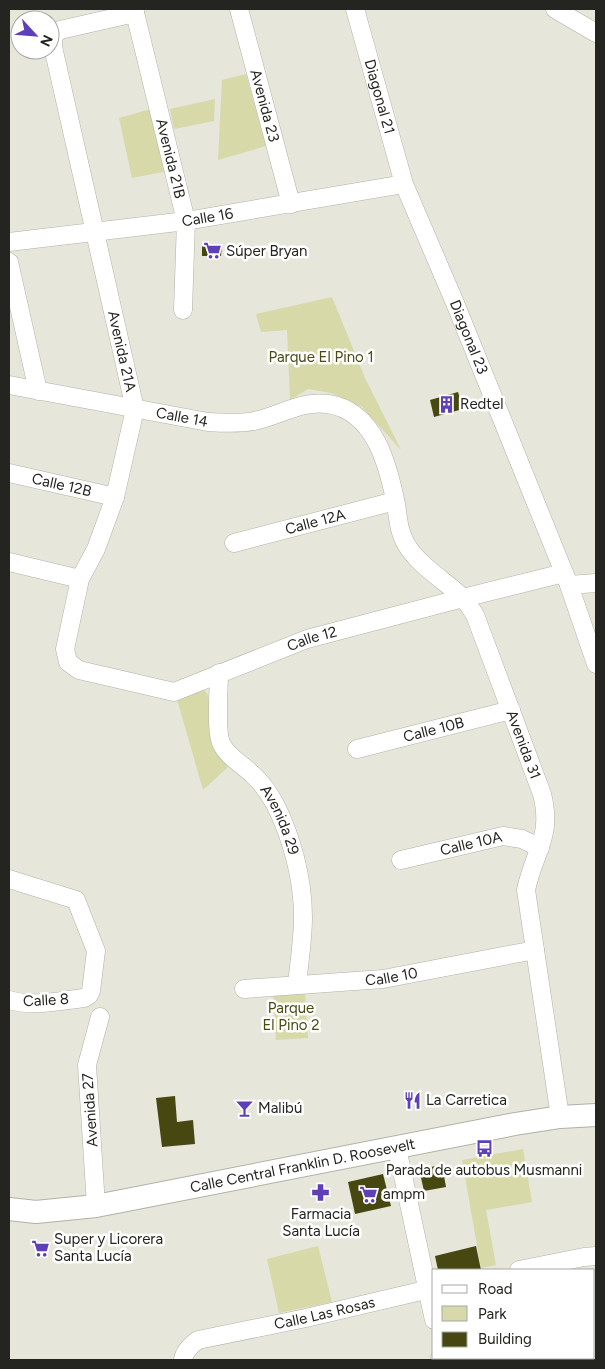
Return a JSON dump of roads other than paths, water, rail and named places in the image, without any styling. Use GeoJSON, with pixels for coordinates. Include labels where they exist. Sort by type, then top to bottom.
{"type":"FeatureCollection","features":[{"type":"Feature","properties":{"kind":"main road","name":"Calle Central Franklin D. Roosevelt"},"geometry":{"type":"LineString","coordinates":[[9,1209],[36,1212],[96,1206],[515,1124],[560,1117],[596,1115]]}},
{"type":"Feature","properties":{"kind":"street","name":"Avenida 23"},"geometry":{"type":"LineString","coordinates":[[239,9],[291,204]]}},
{"type":"Feature","properties":{"kind":"street","name":"Diagonal 21"},"geometry":{"type":"LineString","coordinates":[[356,9],[404,184]]}},
{"type":"Feature","properties":{"kind":"street"},"geometry":{"type":"LineString","coordinates":[[555,9],[596,33]]}},
{"type":"Feature","properties":{"kind":"street","name":"Avenida 21A"},"geometry":{"type":"LineString","coordinates":[[68,662],[64,649],[80,579],[96,549],[115,497],[135,409],[53,47],[53,36],[60,30],[134,11]]}},
{"type":"Feature","properties":{"kind":"street","name":"Avenida 21B"},"geometry":{"type":"LineString","coordinates":[[134,11],[186,221],[183,310]]}},
{"type":"Feature","properties":{"kind":"street","name":"Calle 16"},"geometry":{"type":"LineString","coordinates":[[9,242],[186,221],[404,184]]}},
{"type":"Feature","properties":{"kind":"street","name":"Diagonal 23"},"geometry":{"type":"LineString","coordinates":[[404,184],[567,579],[596,664]]}},
{"type":"Feature","properties":{"kind":"street"},"geometry":{"type":"LineString","coordinates":[[9,262],[38,391]]}},
{"type":"Feature","properties":{"kind":"street","name":"Calle 14"},"geometry":{"type":"LineString","coordinates":[[9,385],[208,422],[254,421],[314,403],[328,404],[352,413]]}},
{"type":"Feature","properties":{"kind":"street","name":"Avenida 31"},"geometry":{"type":"LineString","coordinates":[[352,413],[363,421],[372,433],[380,450],[395,501],[402,534],[407,546],[431,572],[463,598],[475,615],[542,794],[546,808],[546,831],[529,876],[526,890],[560,1117]]}},
{"type":"Feature","properties":{"kind":"street","name":"Calle 12B"},"geometry":{"type":"LineString","coordinates":[[9,473],[115,497]]}},
{"type":"Feature","properties":{"kind":"street","name":"Calle 12A"},"geometry":{"type":"LineString","coordinates":[[234,543],[395,501]]}},
{"type":"Feature","properties":{"kind":"street"},"geometry":{"type":"LineString","coordinates":[[9,562],[80,579]]}},
{"type":"Feature","properties":{"kind":"street","name":"Calle 12"},"geometry":{"type":"LineString","coordinates":[[68,662],[79,670],[174,692],[307,639],[463,598],[567,579],[596,583]]}},
{"type":"Feature","properties":{"kind":"street","name":"Avenida 29"},"geometry":{"type":"LineString","coordinates":[[219,673],[219,730],[221,744],[230,756],[263,786],[274,803],[284,826],[297,866],[303,900],[297,985]]}},
{"type":"Feature","properties":{"kind":"street","name":"Calle 10B"},"geometry":{"type":"LineString","coordinates":[[356,749],[511,710]]}},
{"type":"Feature","properties":{"kind":"street","name":"Calle 10A"},"geometry":{"type":"LineString","coordinates":[[401,860],[503,836],[522,839],[540,848]]}},
{"type":"Feature","properties":{"kind":"street","name":"Calle 8"},"geometry":{"type":"LineString","coordinates":[[9,879],[72,898],[78,904],[96,951],[91,991],[84,998],[32,1004],[9,1000]]}},
{"type":"Feature","properties":{"kind":"street","name":"Calle 10"},"geometry":{"type":"LineString","coordinates":[[244,989],[383,979],[535,950]]}},
{"type":"Feature","properties":{"kind":"street","name":"Avenida 27"},"geometry":{"type":"LineString","coordinates":[[96,1206],[87,1065],[100,1017]]}},
{"type":"Feature","properties":{"kind":"street"},"geometry":{"type":"LineString","coordinates":[[397,1148],[431,1289]]}},
{"type":"Feature","properties":{"kind":"street"},"geometry":{"type":"LineString","coordinates":[[524,1269],[596,1256]]}},
{"type":"Feature","properties":{"kind":"street","name":"Calle Las Rosas"},"geometry":{"type":"LineString","coordinates":[[184,1360],[184,1356],[191,1346],[198,1340],[431,1289]]}},
{"type":"Feature","properties":{"kind":"place","name":"Súper Bryan"},"geometry":{"type":"Point","coordinates":[212,251]}},
{"type":"Feature","properties":{"kind":"place","name":"Redtel"},"geometry":{"type":"Point","coordinates":[446,404]}},
{"type":"Feature","properties":{"kind":"place","name":"La Carretica"},"geometry":{"type":"Point","coordinates":[412,1100]}},
{"type":"Feature","properties":{"kind":"place","name":"Malibú"},"geometry":{"type":"Point","coordinates":[244,1108]}},
{"type":"Feature","properties":{"kind":"place","name":"Parada de autobus Musmanni"},"geometry":{"type":"Point","coordinates":[484,1149]}},
{"type":"Feature","properties":{"kind":"place","name":"Farmacia Santa Lucía"},"geometry":{"type":"Point","coordinates":[321,1193]}},
{"type":"Feature","properties":{"kind":"place","name":"ampm"},"geometry":{"type":"Point","coordinates":[369,1194]}},
{"type":"Feature","properties":{"kind":"place","name":"Super y Licorera Santa Lucía"},"geometry":{"type":"Point","coordinates":[40,1248]}},
{"type":"Feature","properties":{"kind":"park label","name":"Parque El Pino 1"},"geometry":{"type":"Point","coordinates":[321,357]}},
{"type":"Feature","properties":{"kind":"park label","name":"Parque El Pino 2"},"geometry":{"type":"Point","coordinates":[291,1016]}}]}
